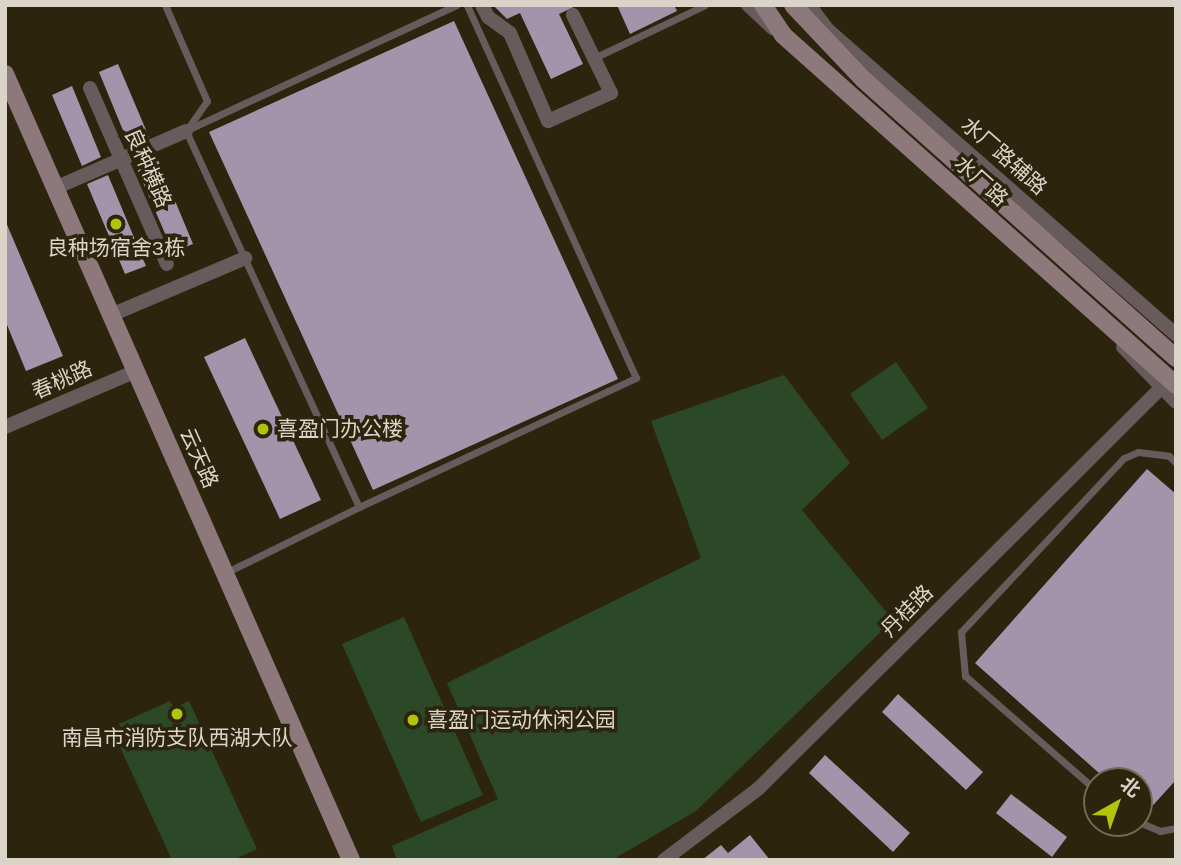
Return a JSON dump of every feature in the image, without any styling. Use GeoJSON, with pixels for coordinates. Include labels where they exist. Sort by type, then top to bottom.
{"type":"FeatureCollection","features":[{"type":"Feature","properties":{"kind":"street"},"geometry":{"type":"LineString","coordinates":[[482,5],[488,17],[510,33],[548,121],[611,93],[573,15]]}},
{"type":"Feature","properties":{"kind":"street"},"geometry":{"type":"LineString","coordinates":[[748,5],[1016,243]]}},
{"type":"Feature","properties":{"kind":"street","name":"水厂路"},"geometry":{"type":"LineString","coordinates":[[763,5],[783,35],[1079,299],[1169,384]]}},
{"type":"Feature","properties":{"kind":"street","name":"水厂路"},"geometry":{"type":"LineString","coordinates":[[793,5],[864,80],[1176,358]]}},
{"type":"Feature","properties":{"kind":"street","name":"水厂路辅路"},"geometry":{"type":"LineString","coordinates":[[808,5],[828,30],[1176,335]]}},
{"type":"Feature","properties":{"kind":"street","name":"云天路"},"geometry":{"type":"LineString","coordinates":[[5,74],[351,860]]}},
{"type":"Feature","properties":{"kind":"street","name":"良种横路"},"geometry":{"type":"LineString","coordinates":[[90,88],[166,264]]}},
{"type":"Feature","properties":{"kind":"street"},"geometry":{"type":"LineString","coordinates":[[55,188],[186,131]]}},
{"type":"Feature","properties":{"kind":"street"},"geometry":{"type":"LineString","coordinates":[[111,315],[245,258]]}},
{"type":"Feature","properties":{"kind":"street","name":"春桃路"},"geometry":{"type":"LineString","coordinates":[[5,427],[136,371]]}},
{"type":"Feature","properties":{"kind":"street"},"geometry":{"type":"LineString","coordinates":[[1169,384],[1176,402]]}},
{"type":"Feature","properties":{"kind":"street","name":"丹桂路"},"geometry":{"type":"LineString","coordinates":[[664,860],[758,789],[1169,384]]}},
{"type":"Feature","properties":{"kind":"lane"},"geometry":{"type":"LineString","coordinates":[[166,5],[207,101],[186,131]]}},
{"type":"Feature","properties":{"kind":"lane"},"geometry":{"type":"LineString","coordinates":[[186,131],[456,5]]}},
{"type":"Feature","properties":{"kind":"lane"},"geometry":{"type":"LineString","coordinates":[[225,573],[359,507],[636,378],[467,5]]}},
{"type":"Feature","properties":{"kind":"lane"},"geometry":{"type":"LineString","coordinates":[[594,58],[705,5]]}},
{"type":"Feature","properties":{"kind":"lane"},"geometry":{"type":"LineString","coordinates":[[186,131],[359,507]]}},
{"type":"Feature","properties":{"kind":"lane"},"geometry":{"type":"LineString","coordinates":[[1083,779],[965,676],[961,632],[1124,458],[1138,452],[1169,456],[1176,463]]}},
{"type":"Feature","properties":{"kind":"lane"},"geometry":{"type":"LineString","coordinates":[[1153,828],[1160,831],[1176,828]]}},
{"type":"Feature","properties":{"kind":"green space"},"geometry":{"type":"Polygon","coordinates":[[[896,362],[928,408],[882,440],[850,394],[896,362]]]}},
{"type":"Feature","properties":{"kind":"green space"},"geometry":{"type":"Polygon","coordinates":[[[784,375],[850,463],[802,510],[893,620],[696,811],[612,860],[397,860],[392,846],[498,799],[447,683],[701,558],[651,421],[784,375]]]}},
{"type":"Feature","properties":{"kind":"green space","name":"喜盈门运动休闲公园"},"geometry":{"type":"Polygon","coordinates":[[[404,617],[483,795],[421,822],[342,644],[404,617]]]}},
{"type":"Feature","properties":{"kind":"green space"},"geometry":{"type":"Polygon","coordinates":[[[170,701],[174,708],[189,701],[257,849],[233,860],[172,860],[114,734],[122,730],[119,724],[170,701]]]}},
{"type":"Feature","properties":{"kind":"building"},"geometry":{"type":"Polygon","coordinates":[[[493,5],[578,5],[559,14],[583,64],[551,79],[520,13],[507,19],[493,5]]]}},
{"type":"Feature","properties":{"kind":"building"},"geometry":{"type":"Polygon","coordinates":[[[617,5],[674,5],[677,11],[630,34],[617,5]]]}},
{"type":"Feature","properties":{"kind":"building"},"geometry":{"type":"Polygon","coordinates":[[[454,21],[618,379],[373,490],[209,132],[454,21]]]}},
{"type":"Feature","properties":{"kind":"building"},"geometry":{"type":"Polygon","coordinates":[[[118,64],[149,137],[129,145],[99,72],[118,64]]]}},
{"type":"Feature","properties":{"kind":"building"},"geometry":{"type":"Polygon","coordinates":[[[72,86],[101,157],[82,166],[52,95],[72,86]]]}},
{"type":"Feature","properties":{"kind":"building"},"geometry":{"type":"Polygon","coordinates":[[[156,155],[193,244],[173,252],[135,164],[156,155]]]}},
{"type":"Feature","properties":{"kind":"building","name":"良种场宿舍3栋"},"geometry":{"type":"Polygon","coordinates":[[[108,175],[146,266],[125,274],[87,184],[108,175]]]}},
{"type":"Feature","properties":{"kind":"building"},"geometry":{"type":"Polygon","coordinates":[[[5,220],[63,356],[26,371],[5,320],[5,220]]]}},
{"type":"Feature","properties":{"kind":"building","name":"喜盈门办公楼"},"geometry":{"type":"Polygon","coordinates":[[[245,338],[321,500],[280,519],[204,357],[245,338]]]}},
{"type":"Feature","properties":{"kind":"building"},"geometry":{"type":"Polygon","coordinates":[[[1147,469],[1176,494],[1176,780],[1153,805],[1153,767],[1092,767],[975,663],[1147,469]]]}},
{"type":"Feature","properties":{"kind":"building"},"geometry":{"type":"Polygon","coordinates":[[[898,694],[983,772],[966,790],[882,712],[898,694]]]}},
{"type":"Feature","properties":{"kind":"building"},"geometry":{"type":"Polygon","coordinates":[[[825,755],[910,833],[893,852],[809,773],[825,755]]]}},
{"type":"Feature","properties":{"kind":"building"},"geometry":{"type":"Polygon","coordinates":[[[1011,794],[1067,837],[1052,857],[996,813],[1011,794]]]}},
{"type":"Feature","properties":{"kind":"building"},"geometry":{"type":"Polygon","coordinates":[[[750,835],[770,860],[702,860],[721,845],[728,853],[750,835]]]}},
{"type":"Feature","properties":{"kind":"place","name":"良种场宿舍3栋"},"geometry":{"type":"Point","coordinates":[116,224]}},
{"type":"Feature","properties":{"kind":"place","name":"喜盈门办公楼"},"geometry":{"type":"Point","coordinates":[263,429]}},
{"type":"Feature","properties":{"kind":"place","name":"南昌市消防支队西湖大队"},"geometry":{"type":"Point","coordinates":[177,714]}},
{"type":"Feature","properties":{"kind":"place","name":"喜盈门运动休闲公园"},"geometry":{"type":"Point","coordinates":[413,720]}}]}
